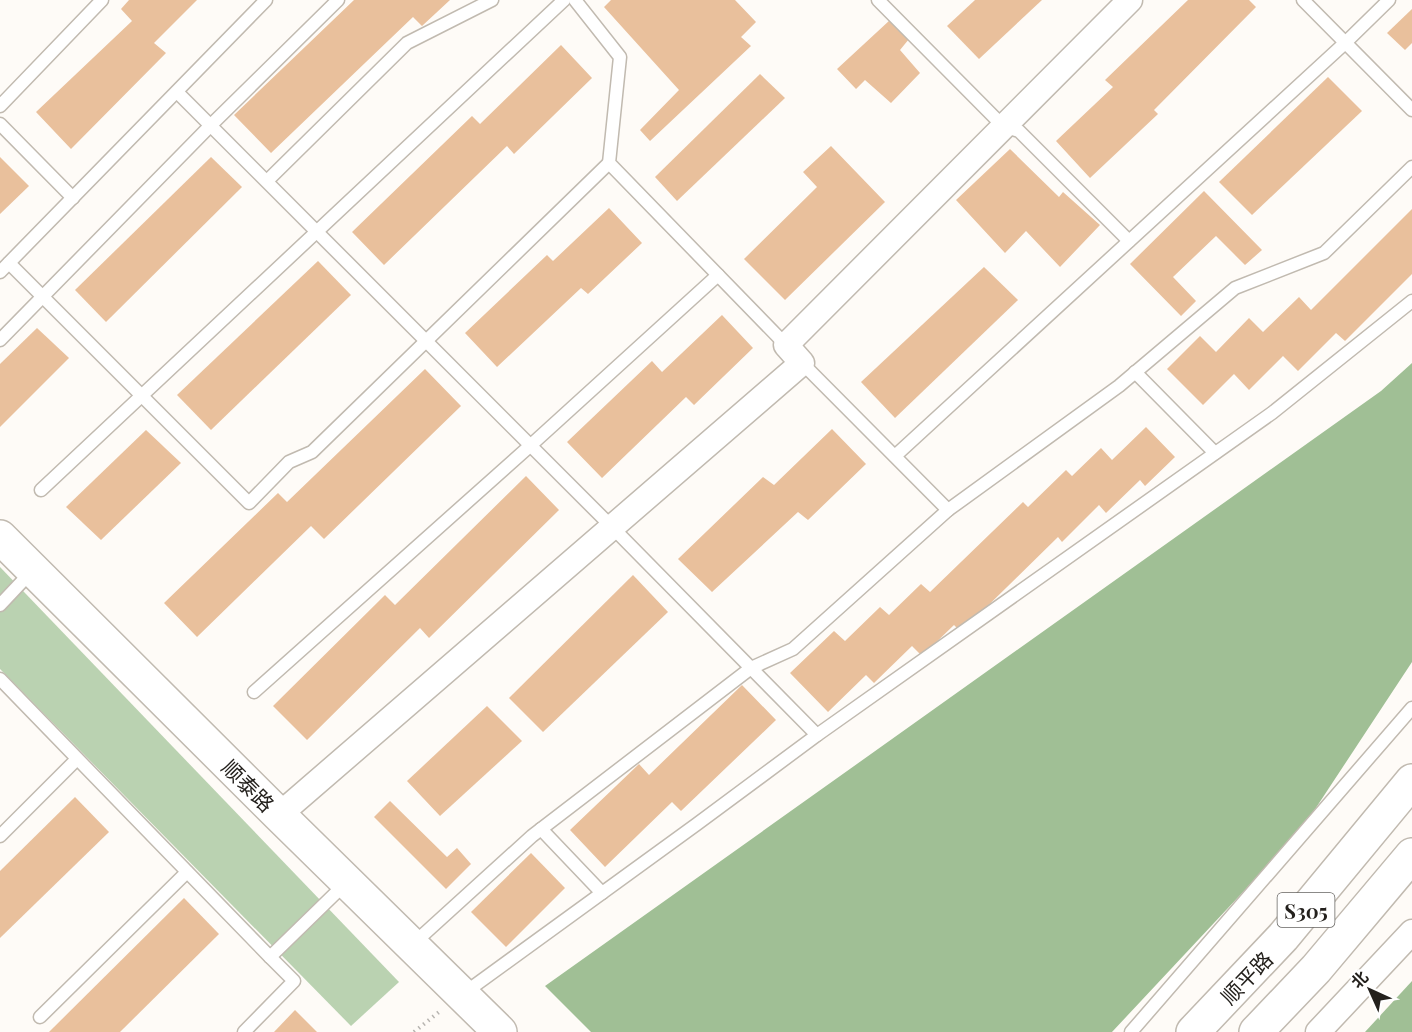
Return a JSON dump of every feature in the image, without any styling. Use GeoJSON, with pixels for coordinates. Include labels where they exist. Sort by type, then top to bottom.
{"type":"FeatureCollection","features":[{"type":"Feature","properties":{"kind":"street"},"geometry":{"type":"LineString","coordinates":[[279,815],[802,363],[786,345],[1130,0]]}},
{"type":"Feature","properties":{"kind":"street","name":"顺泰路"},"geometry":{"type":"LineString","coordinates":[[0,537],[500,1032]]}},
{"type":"Feature","properties":{"kind":"street","name":"顺平路"},"geometry":{"type":"LineString","coordinates":[[1193,1032],[1283,938],[1412,782]]}},
{"type":"Feature","properties":{"kind":"street","name":"S305"},"geometry":{"type":"LineString","coordinates":[[1256,1032],[1316,969],[1412,855]]}},
{"type":"Feature","properties":{"kind":"street"},"geometry":{"type":"LineString","coordinates":[[1318,1032],[1412,932]]}},
{"type":"Feature","properties":{"kind":"lane"},"geometry":{"type":"LineString","coordinates":[[0,106],[102,0]]}},
{"type":"Feature","properties":{"kind":"lane"},"geometry":{"type":"LineString","coordinates":[[266,0],[4,267],[42,296],[249,502],[289,462],[312,452],[609,163],[620,57],[575,0]]}},
{"type":"Feature","properties":{"kind":"lane"},"geometry":{"type":"LineString","coordinates":[[0,339],[338,0]]}},
{"type":"Feature","properties":{"kind":"lane"},"geometry":{"type":"LineString","coordinates":[[267,181],[407,43],[492,0]]}},
{"type":"Feature","properties":{"kind":"lane"},"geometry":{"type":"LineString","coordinates":[[41,489],[564,0]]}},
{"type":"Feature","properties":{"kind":"lane"},"geometry":{"type":"LineString","coordinates":[[878,0],[1003,126],[1019,130],[1129,241]]}},
{"type":"Feature","properties":{"kind":"lane"},"geometry":{"type":"LineString","coordinates":[[1303,0],[1412,110]]}},
{"type":"Feature","properties":{"kind":"lane"},"geometry":{"type":"LineString","coordinates":[[895,456],[1389,0]]}},
{"type":"Feature","properties":{"kind":"lane"},"geometry":{"type":"LineString","coordinates":[[177,92],[531,445],[817,735]]}},
{"type":"Feature","properties":{"kind":"lane"},"geometry":{"type":"LineString","coordinates":[[0,124],[73,198]]}},
{"type":"Feature","properties":{"kind":"lane"},"geometry":{"type":"LineString","coordinates":[[609,163],[786,345]]}},
{"type":"Feature","properties":{"kind":"lane"},"geometry":{"type":"LineString","coordinates":[[412,945],[541,829],[751,668],[793,649],[948,510],[1119,386],[1235,288],[1324,252],[1412,167]]}},
{"type":"Feature","properties":{"kind":"lane"},"geometry":{"type":"LineString","coordinates":[[254,692],[718,275]]}},
{"type":"Feature","properties":{"kind":"lane"},"geometry":{"type":"LineString","coordinates":[[462,995],[817,735],[1272,413],[1412,301]]}},
{"type":"Feature","properties":{"kind":"lane"},"geometry":{"type":"LineString","coordinates":[[802,363],[948,510]]}},
{"type":"Feature","properties":{"kind":"lane"},"geometry":{"type":"LineString","coordinates":[[1135,372],[1215,453]]}},
{"type":"Feature","properties":{"kind":"lane"},"geometry":{"type":"LineString","coordinates":[[0,605],[34,570]]}},
{"type":"Feature","properties":{"kind":"lane"},"geometry":{"type":"LineString","coordinates":[[0,680],[294,981],[244,1032]]}},
{"type":"Feature","properties":{"kind":"lane"},"geometry":{"type":"LineString","coordinates":[[1131,1032],[1412,708]]}},
{"type":"Feature","properties":{"kind":"lane"},"geometry":{"type":"LineString","coordinates":[[0,836],[77,759]]}},
{"type":"Feature","properties":{"kind":"lane"},"geometry":{"type":"LineString","coordinates":[[541,829],[602,893]]}},
{"type":"Feature","properties":{"kind":"lane"},"geometry":{"type":"LineString","coordinates":[[40,1017],[187,872]]}},
{"type":"Feature","properties":{"kind":"lane"},"geometry":{"type":"LineString","coordinates":[[270,957],[347,882]]}},
{"type":"Feature","properties":{"kind":"green space"},"geometry":{"type":"Polygon","coordinates":[[[1412,363],[1412,662],[1302,829],[1112,1032],[591,1032],[545,986],[1381,391],[1412,363]]]}},
{"type":"Feature","properties":{"kind":"green space"},"geometry":{"type":"Polygon","coordinates":[[[0,567],[399,982],[351,1026],[0,669],[0,567]]]}},
{"type":"Feature","properties":{"kind":"green space"},"geometry":{"type":"Polygon","coordinates":[[[1412,981],[1412,1032],[1365,1032],[1412,981]]]}},
{"type":"Feature","properties":{"kind":"building"},"geometry":{"type":"Polygon","coordinates":[[[129,0],[197,0],[154,43],[166,53],[71,149],[36,112],[132,21],[121,9],[129,0]]]}},
{"type":"Feature","properties":{"kind":"building"},"geometry":{"type":"Polygon","coordinates":[[[354,0],[450,0],[422,26],[413,17],[271,153],[234,115],[354,0]]]}},
{"type":"Feature","properties":{"kind":"building"},"geometry":{"type":"Polygon","coordinates":[[[611,0],[735,0],[756,22],[741,37],[751,46],[650,141],[640,130],[679,90],[604,7],[611,0]]]}},
{"type":"Feature","properties":{"kind":"building"},"geometry":{"type":"Polygon","coordinates":[[[975,0],[1042,0],[979,59],[947,26],[975,0]]]}},
{"type":"Feature","properties":{"kind":"building"},"geometry":{"type":"Polygon","coordinates":[[[1188,0],[1249,0],[1256,7],[1154,110],[1158,114],[1090,178],[1056,141],[1113,87],[1105,80],[1188,0]]]}},
{"type":"Feature","properties":{"kind":"building"},"geometry":{"type":"Polygon","coordinates":[[[1412,9],[1412,43],[1405,50],[1387,33],[1412,9]]]}},
{"type":"Feature","properties":{"kind":"building"},"geometry":{"type":"Polygon","coordinates":[[[890,20],[909,39],[900,50],[920,73],[891,103],[865,80],[856,89],[837,69],[890,20]]]}},
{"type":"Feature","properties":{"kind":"building"},"geometry":{"type":"Polygon","coordinates":[[[561,45],[592,78],[514,154],[507,146],[384,265],[352,232],[472,116],[480,124],[561,45]]]}},
{"type":"Feature","properties":{"kind":"building"},"geometry":{"type":"Polygon","coordinates":[[[760,74],[785,98],[677,201],[655,177],[760,74]]]}},
{"type":"Feature","properties":{"kind":"building"},"geometry":{"type":"Polygon","coordinates":[[[1328,77],[1362,111],[1252,215],[1219,182],[1328,77]]]}},
{"type":"Feature","properties":{"kind":"building"},"geometry":{"type":"Polygon","coordinates":[[[831,146],[885,202],[785,300],[744,259],[817,187],[803,172],[831,146]]]}},
{"type":"Feature","properties":{"kind":"building"},"geometry":{"type":"Polygon","coordinates":[[[1010,149],[1059,197],[1063,192],[1100,225],[1060,267],[1026,231],[1005,253],[956,200],[1010,149]]]}},
{"type":"Feature","properties":{"kind":"building"},"geometry":{"type":"Polygon","coordinates":[[[0,157],[29,186],[0,214],[0,157]]]}},
{"type":"Feature","properties":{"kind":"building"},"geometry":{"type":"Polygon","coordinates":[[[211,157],[242,187],[106,322],[75,290],[211,157]]]}},
{"type":"Feature","properties":{"kind":"building"},"geometry":{"type":"Polygon","coordinates":[[[1204,191],[1262,250],[1245,265],[1216,236],[1173,277],[1196,301],[1181,316],[1130,264],[1204,191]]]}},
{"type":"Feature","properties":{"kind":"building"},"geometry":{"type":"Polygon","coordinates":[[[609,208],[642,243],[588,294],[581,288],[497,367],[465,333],[547,255],[553,261],[609,208]]]}},
{"type":"Feature","properties":{"kind":"building"},"geometry":{"type":"Polygon","coordinates":[[[1412,209],[1412,274],[1345,341],[1336,333],[1298,371],[1283,356],[1249,390],[1234,374],[1203,405],[1167,369],[1200,336],[1216,352],[1249,318],[1263,332],[1299,297],[1311,310],[1412,209]]]}},
{"type":"Feature","properties":{"kind":"building"},"geometry":{"type":"Polygon","coordinates":[[[318,261],[351,295],[211,430],[177,395],[318,261]]]}},
{"type":"Feature","properties":{"kind":"building"},"geometry":{"type":"Polygon","coordinates":[[[984,267],[1018,300],[895,418],[861,382],[984,267]]]}},
{"type":"Feature","properties":{"kind":"building"},"geometry":{"type":"Polygon","coordinates":[[[722,315],[753,348],[694,405],[686,397],[602,478],[567,442],[652,361],[662,372],[722,315]]]}},
{"type":"Feature","properties":{"kind":"building"},"geometry":{"type":"Polygon","coordinates":[[[37,328],[69,358],[0,427],[0,364],[37,328]]]}},
{"type":"Feature","properties":{"kind":"building"},"geometry":{"type":"Polygon","coordinates":[[[425,369],[461,406],[324,539],[311,526],[197,637],[164,603],[278,493],[287,502],[425,369]]]}},
{"type":"Feature","properties":{"kind":"building"},"geometry":{"type":"Polygon","coordinates":[[[1146,427],[1175,457],[1145,486],[1140,480],[1106,513],[1099,505],[1062,542],[1058,537],[961,632],[954,625],[922,656],[912,646],[874,683],[866,675],[828,712],[790,673],[834,631],[845,641],[880,607],[889,615],[921,584],[930,592],[1023,502],[1028,507],[1066,470],[1072,476],[1101,448],[1112,460],[1146,427]]]}},
{"type":"Feature","properties":{"kind":"building"},"geometry":{"type":"Polygon","coordinates":[[[832,429],[866,464],[808,520],[798,512],[712,592],[678,559],[763,477],[774,485],[832,429]]]}},
{"type":"Feature","properties":{"kind":"building"},"geometry":{"type":"Polygon","coordinates":[[[146,430],[181,463],[101,540],[66,507],[146,430]]]}},
{"type":"Feature","properties":{"kind":"building"},"geometry":{"type":"Polygon","coordinates":[[[526,476],[559,510],[429,638],[420,628],[307,740],[273,706],[385,595],[395,605],[526,476]]]}},
{"type":"Feature","properties":{"kind":"building"},"geometry":{"type":"Polygon","coordinates":[[[633,575],[668,612],[543,732],[509,698],[633,575]]]}},
{"type":"Feature","properties":{"kind":"building"},"geometry":{"type":"Polygon","coordinates":[[[742,685],[776,720],[681,811],[672,802],[605,867],[570,830],[639,764],[649,775],[742,685]]]}},
{"type":"Feature","properties":{"kind":"building"},"geometry":{"type":"Polygon","coordinates":[[[487,706],[522,741],[440,816],[407,781],[487,706]]]}},
{"type":"Feature","properties":{"kind":"building"},"geometry":{"type":"Polygon","coordinates":[[[75,797],[109,832],[0,938],[0,871],[75,797]]]}},
{"type":"Feature","properties":{"kind":"building"},"geometry":{"type":"Polygon","coordinates":[[[390,801],[447,857],[457,848],[471,864],[446,889],[374,817],[390,801]]]}},
{"type":"Feature","properties":{"kind":"building"},"geometry":{"type":"Polygon","coordinates":[[[531,853],[565,888],[506,947],[471,912],[531,853]]]}},
{"type":"Feature","properties":{"kind":"building"},"geometry":{"type":"Polygon","coordinates":[[[184,898],[219,934],[120,1032],[49,1032],[184,898]]]}},
{"type":"Feature","properties":{"kind":"building"},"geometry":{"type":"Polygon","coordinates":[[[295,1010],[317,1032],[274,1032],[295,1010]]]}}]}
